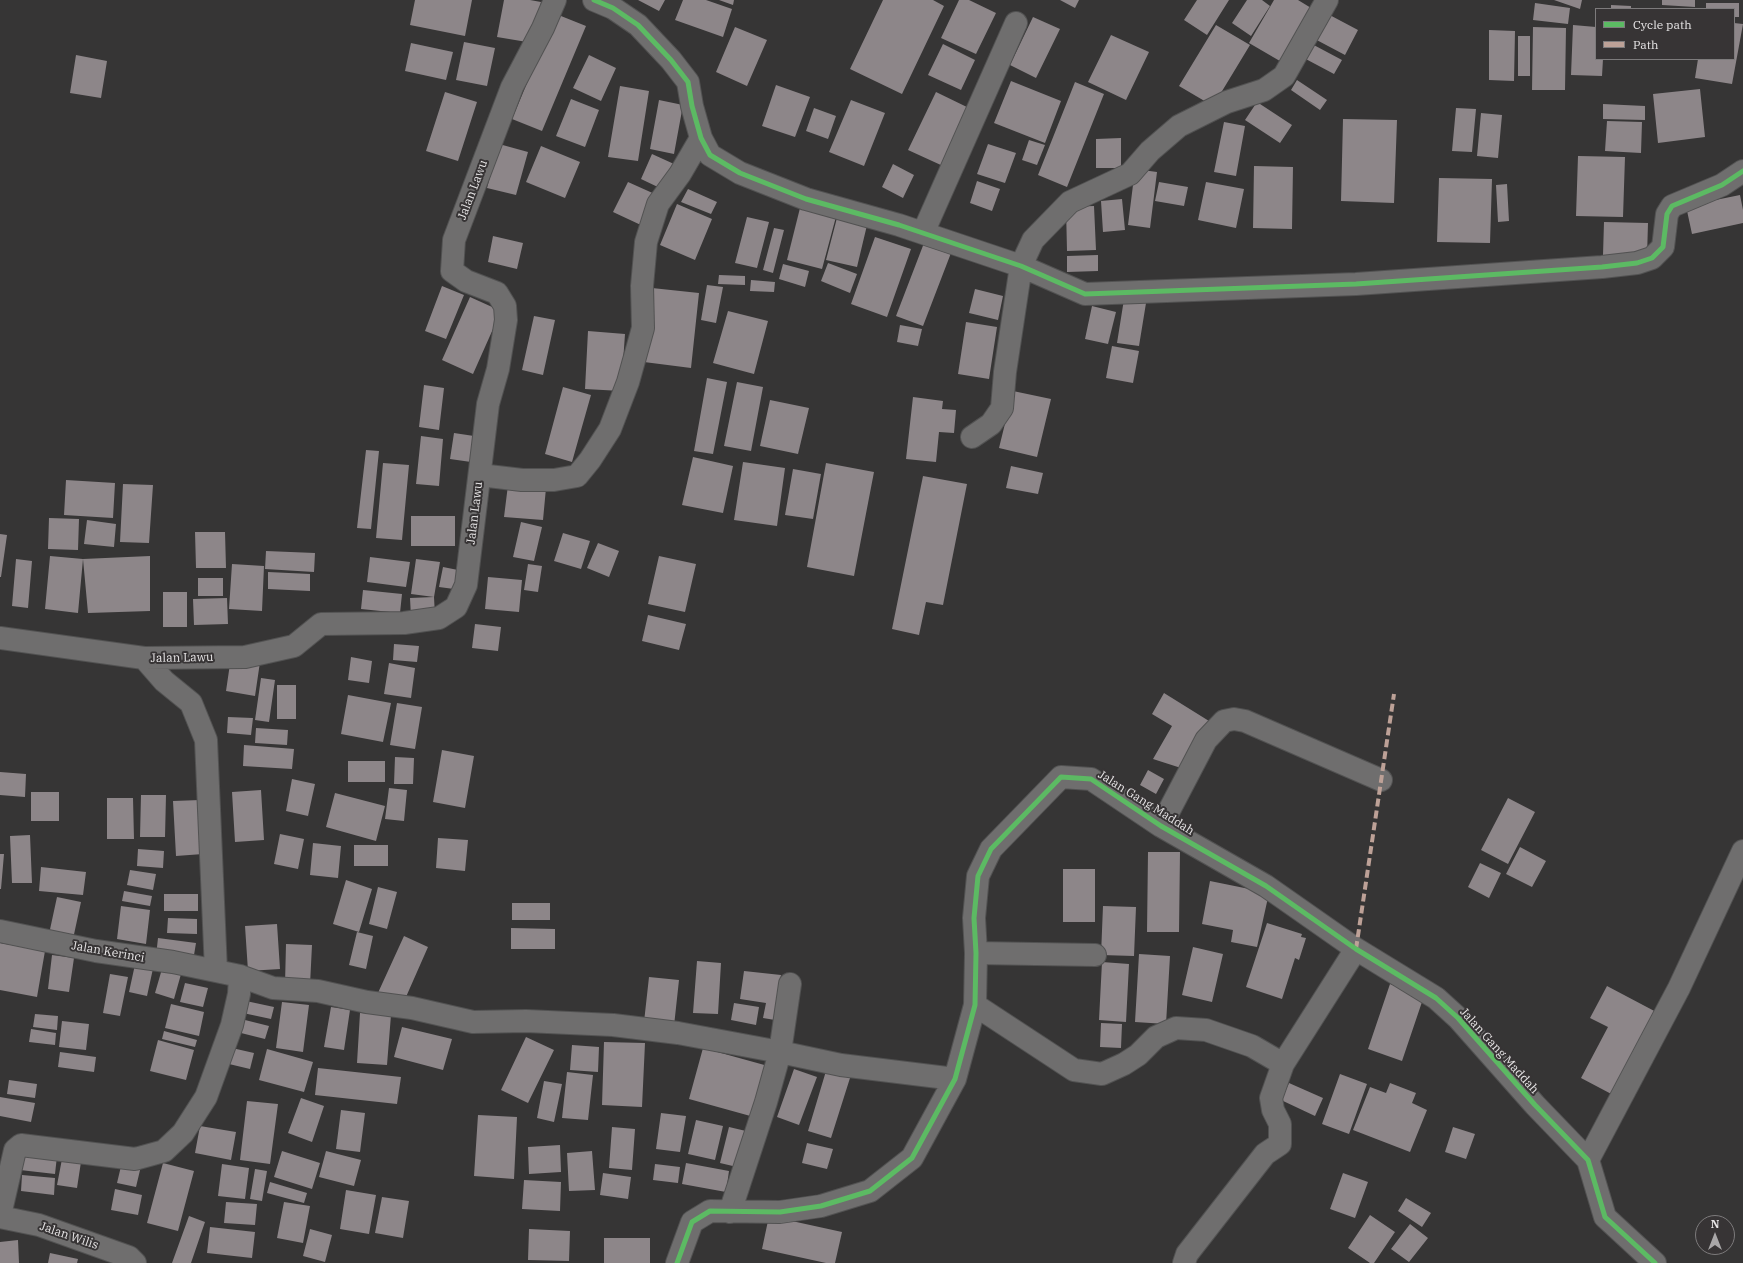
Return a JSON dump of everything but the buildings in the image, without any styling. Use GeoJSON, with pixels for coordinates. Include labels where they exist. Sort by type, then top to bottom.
{"type":"FeatureCollection","features":[{"type":"Feature","properties":{"kind":"street","name":"Jalan Lawu"},"geometry":{"type":"LineString","coordinates":[[0,638],[144,658],[245,657],[294,646],[321,624],[404,623],[439,618],[456,607],[466,585],[488,404],[498,369],[506,320],[506,306],[497,293],[466,280],[452,271],[454,240],[512,87],[556,0]]}},
{"type":"Feature","properties":{"kind":"street"},"geometry":{"type":"LineString","coordinates":[[594,0],[613,8],[638,25],[671,60],[688,82],[692,106],[701,138],[710,155],[740,173],[806,199],[899,225],[1021,266],[1085,294],[1356,284],[1602,267],[1637,263],[1652,258],[1663,247],[1667,214],[1672,206],[1722,185],[1743,171]]}},
{"type":"Feature","properties":{"kind":"street"},"geometry":{"type":"LineString","coordinates":[[972,437],[991,424],[1002,408],[1005,372],[1021,266],[1033,240],[1070,202],[1130,174],[1150,151],[1179,126],[1227,102],[1264,90],[1284,76],[1327,0]]}},
{"type":"Feature","properties":{"kind":"street"},"geometry":{"type":"LineString","coordinates":[[922,233],[1016,23]]}},
{"type":"Feature","properties":{"kind":"street"},"geometry":{"type":"LineString","coordinates":[[480,474],[522,480],[554,480],[577,476],[590,460],[612,422],[628,382],[643,328],[642,286],[646,242],[658,204],[680,174],[701,138]]}},
{"type":"Feature","properties":{"kind":"street"},"geometry":{"type":"LineString","coordinates":[[144,658],[164,681],[191,703],[206,740],[216,970]]}},
{"type":"Feature","properties":{"kind":"street"},"geometry":{"type":"LineString","coordinates":[[1160,826],[1206,740],[1224,720],[1245,721],[1381,780]]}},
{"type":"Feature","properties":{"kind":"street","name":"Jalan Gang Maddah"},"geometry":{"type":"LineString","coordinates":[[677,1263],[692,1222],[710,1211],[780,1212],[821,1206],[870,1191],[912,1158],[955,1078],[975,1005],[976,953],[974,918],[978,876],[991,849],[1061,777],[1091,779],[1160,826],[1266,886],[1356,949],[1436,998],[1458,1018],[1535,1106],[1588,1160],[1605,1217],[1655,1263]]}},
{"type":"Feature","properties":{"kind":"street"},"geometry":{"type":"LineString","coordinates":[[1588,1160],[1679,988],[1743,851]]}},
{"type":"Feature","properties":{"kind":"street","name":"Jalan Kerinci"},"geometry":{"type":"LineString","coordinates":[[0,931],[96,951],[216,970],[240,976],[272,988],[318,991],[367,1002],[412,1008],[473,1022],[613,1025],[678,1033],[841,1065],[955,1078]]}},
{"type":"Feature","properties":{"kind":"street"},"geometry":{"type":"LineString","coordinates":[[1184,1263],[1187,1254],[1265,1154],[1280,1144],[1280,1124],[1273,1110],[1271,1098],[1283,1064],[1356,949]]}},
{"type":"Feature","properties":{"kind":"street"},"geometry":{"type":"LineString","coordinates":[[976,953],[1095,955]]}},
{"type":"Feature","properties":{"kind":"street"},"geometry":{"type":"LineString","coordinates":[[0,1216],[15,1150],[21,1145],[135,1160],[164,1151],[182,1133],[206,1097],[232,1025],[239,994],[240,976]]}},
{"type":"Feature","properties":{"kind":"street"},"geometry":{"type":"LineString","coordinates":[[730,1212],[766,1102],[780,1052],[790,984]]}},
{"type":"Feature","properties":{"kind":"street"},"geometry":{"type":"LineString","coordinates":[[975,1005],[1074,1070],[1102,1074],[1124,1064],[1138,1055],[1156,1037],[1176,1028],[1206,1030],[1252,1046],[1283,1064]]}},
{"type":"Feature","properties":{"kind":"street","name":"Jalan Wilis"},"geometry":{"type":"LineString","coordinates":[[0,1216],[39,1225],[129,1257],[135,1263]]}},
{"type":"Feature","properties":{"kind":"marked path"},"geometry":{"type":"LineString","coordinates":[[1356,949],[1394,694]]}},
{"type":"Feature","properties":{"kind":"cycle path"},"geometry":{"type":"LineString","coordinates":[[594,0],[613,8],[638,25],[671,60],[688,82],[692,106],[701,138],[710,155],[740,173],[806,199],[899,225],[1021,266],[1085,294],[1356,284],[1602,267],[1637,263],[1652,258],[1663,247],[1667,214],[1672,206],[1722,185],[1743,171]]}},
{"type":"Feature","properties":{"kind":"cycle path"},"geometry":{"type":"LineString","coordinates":[[677,1263],[692,1222],[710,1211],[780,1212],[821,1206],[870,1191],[912,1158],[955,1079],[975,1005],[976,953],[974,918],[978,876],[991,849],[1061,777],[1091,779],[1161,826],[1266,886],[1356,949],[1436,998],[1458,1018],[1535,1105],[1588,1160],[1605,1217],[1655,1263]]}}]}
